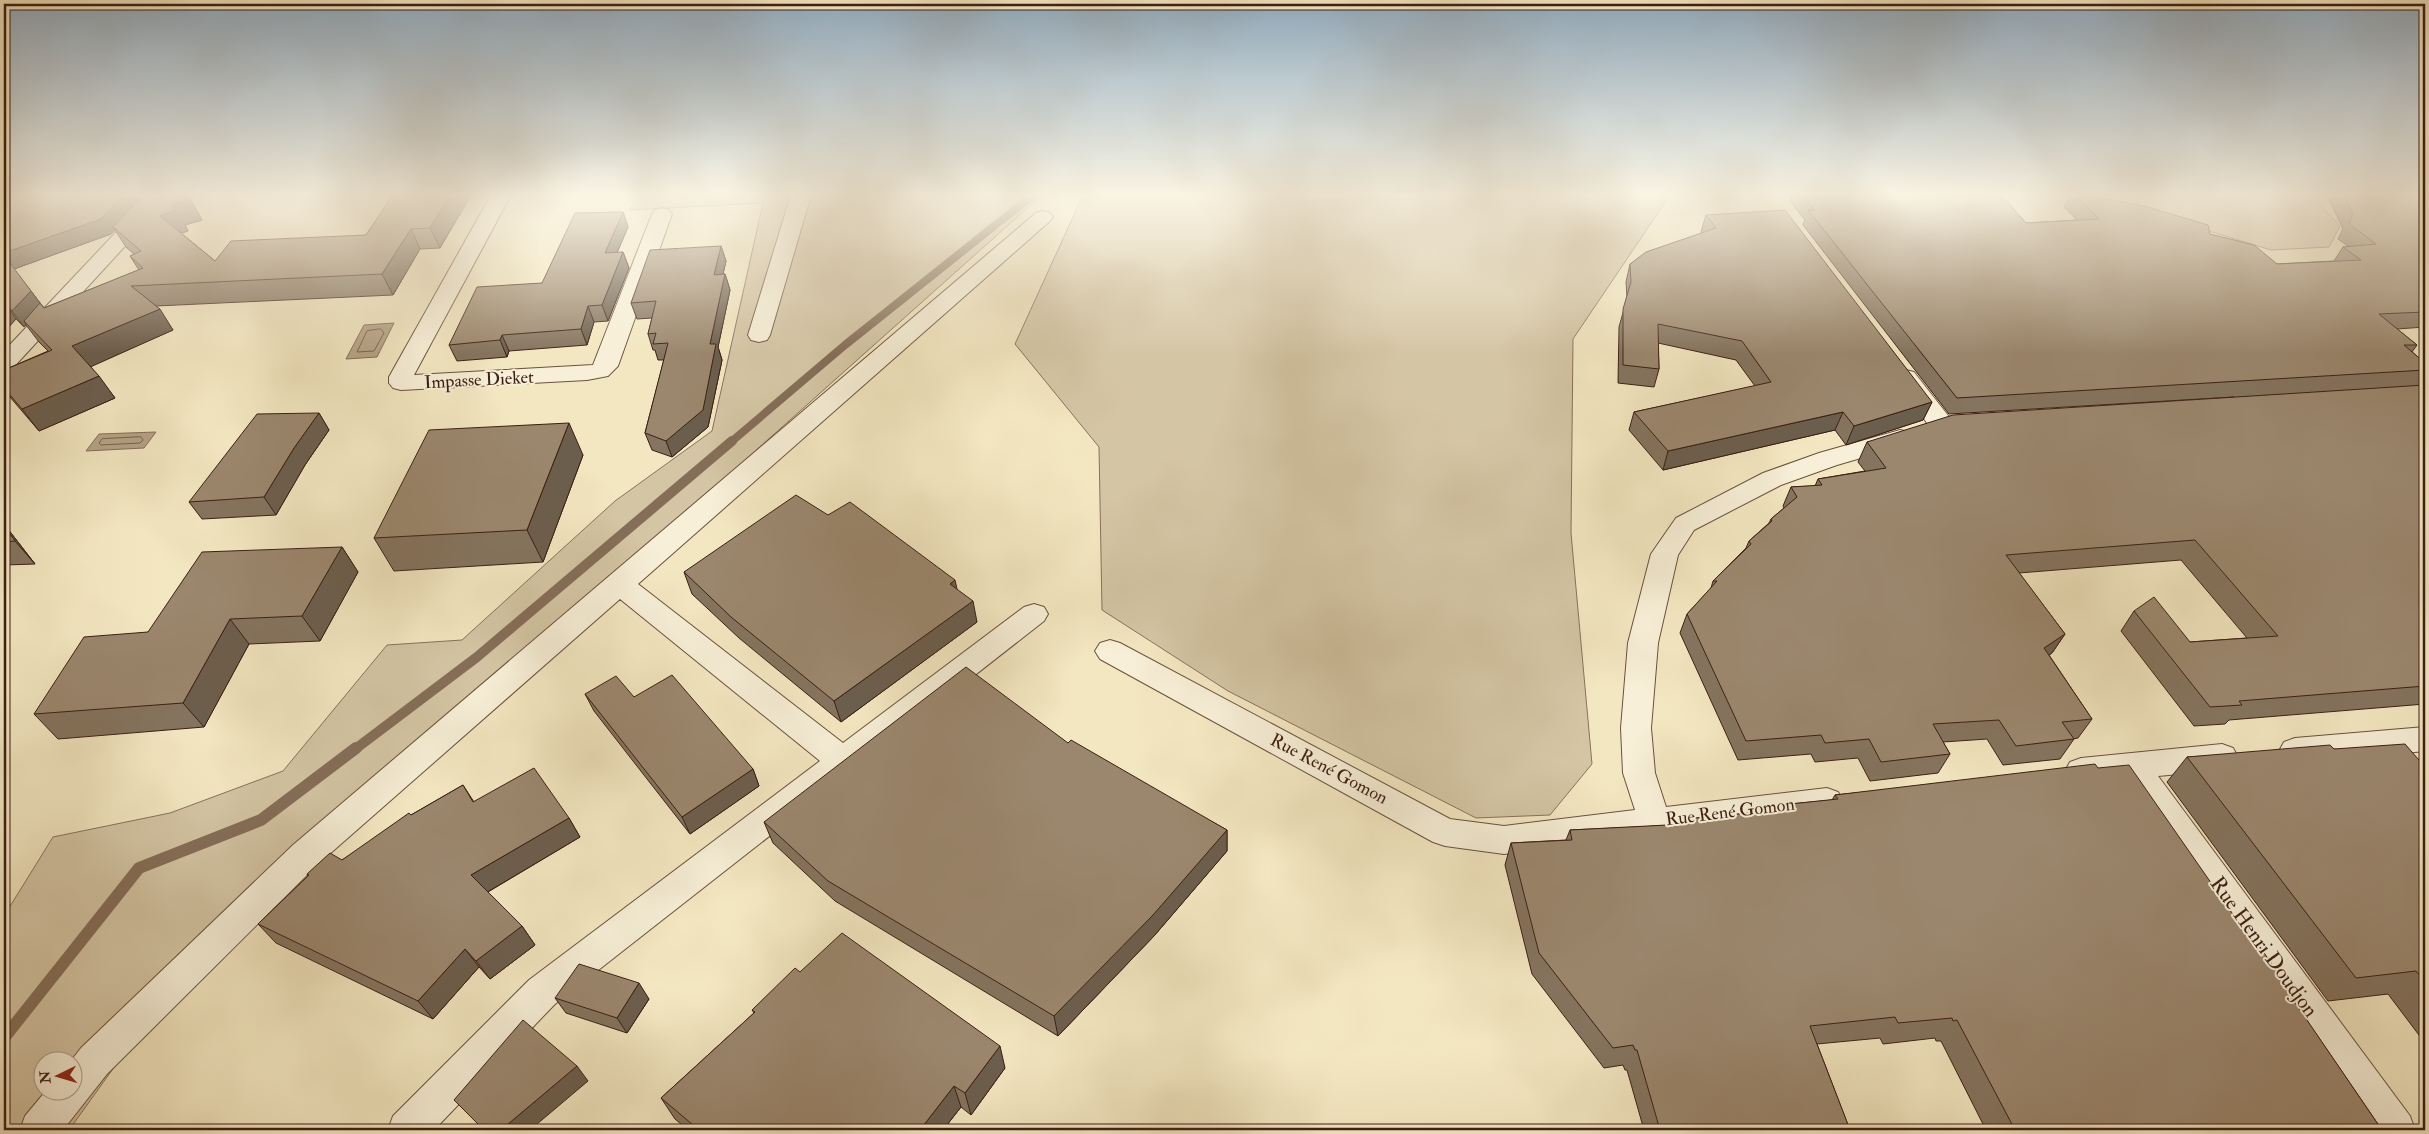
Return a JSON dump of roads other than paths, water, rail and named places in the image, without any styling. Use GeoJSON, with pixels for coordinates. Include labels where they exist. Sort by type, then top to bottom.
{"type":"FeatureCollection","features":[{"type":"Feature","properties":{"kind":"street"},"geometry":{"type":"LineString","coordinates":[[4,364],[113,248]]}},
{"type":"Feature","properties":{"kind":"street","name":"Impasse Dieket"},"geometry":{"type":"LineString","coordinates":[[472,248],[401,377],[401,383],[587,374],[600,371],[606,366],[650,248]]}},
{"type":"Feature","properties":{"kind":"street"},"geometry":{"type":"LineString","coordinates":[[759,335],[785,248]]}},
{"type":"Feature","properties":{"kind":"street"},"geometry":{"type":"LineString","coordinates":[[82,1076],[94,1061],[305,855],[469,716],[618,583],[1007,248]]}},
{"type":"Feature","properties":{"kind":"street"},"geometry":{"type":"LineString","coordinates":[[1655,821],[1639,773],[1636,728],[1642,643],[1666,554],[1685,524],[1772,479],[1828,459],[1951,423],[1894,362]]}},
{"type":"Feature","properties":{"kind":"street"},"geometry":{"type":"LineString","coordinates":[[618,583],[843,760]]}},
{"type":"Feature","properties":{"kind":"street"},"geometry":{"type":"LineString","coordinates":[[407,1130],[542,992],[1034,614]]}},
{"type":"Feature","properties":{"kind":"street","name":"Rue René Gomon"},"geometry":{"type":"LineString","coordinates":[[1110,650],[1445,832],[1504,840],[1859,797]]}},
{"type":"Feature","properties":{"kind":"street"},"geometry":{"type":"LineString","coordinates":[[2054,774],[2132,765],[2425,739]]}},
{"type":"Feature","properties":{"kind":"street","name":"Rue Henri Doudjon"},"geometry":{"type":"LineString","coordinates":[[2132,765],[2396,1130]]}},
{"type":"Feature","properties":{"kind":"street"},"geometry":{"type":"LineString","coordinates":[[39,1130],[61,1102]]}},
{"type":"Feature","properties":{"kind":"water"},"geometry":{"type":"Polygon","coordinates":[[[394,323],[377,357],[346,359],[364,325],[394,323]]]}},
{"type":"Feature","properties":{"kind":"water"},"geometry":{"type":"Polygon","coordinates":[[[156,432],[144,448],[86,451],[99,434],[156,432]]]}},
{"type":"Feature","properties":{"kind":"waterway"},"geometry":{"type":"LineString","coordinates":[[731,442],[845,345],[967,248]]}},
{"type":"Feature","properties":{"kind":"waterway"},"geometry":{"type":"LineString","coordinates":[[354,750],[477,657],[732,441]]}},
{"type":"Feature","properties":{"kind":"waterway"},"geometry":{"type":"LineString","coordinates":[[4,1038],[139,868],[261,820],[356,748]]}}]}
